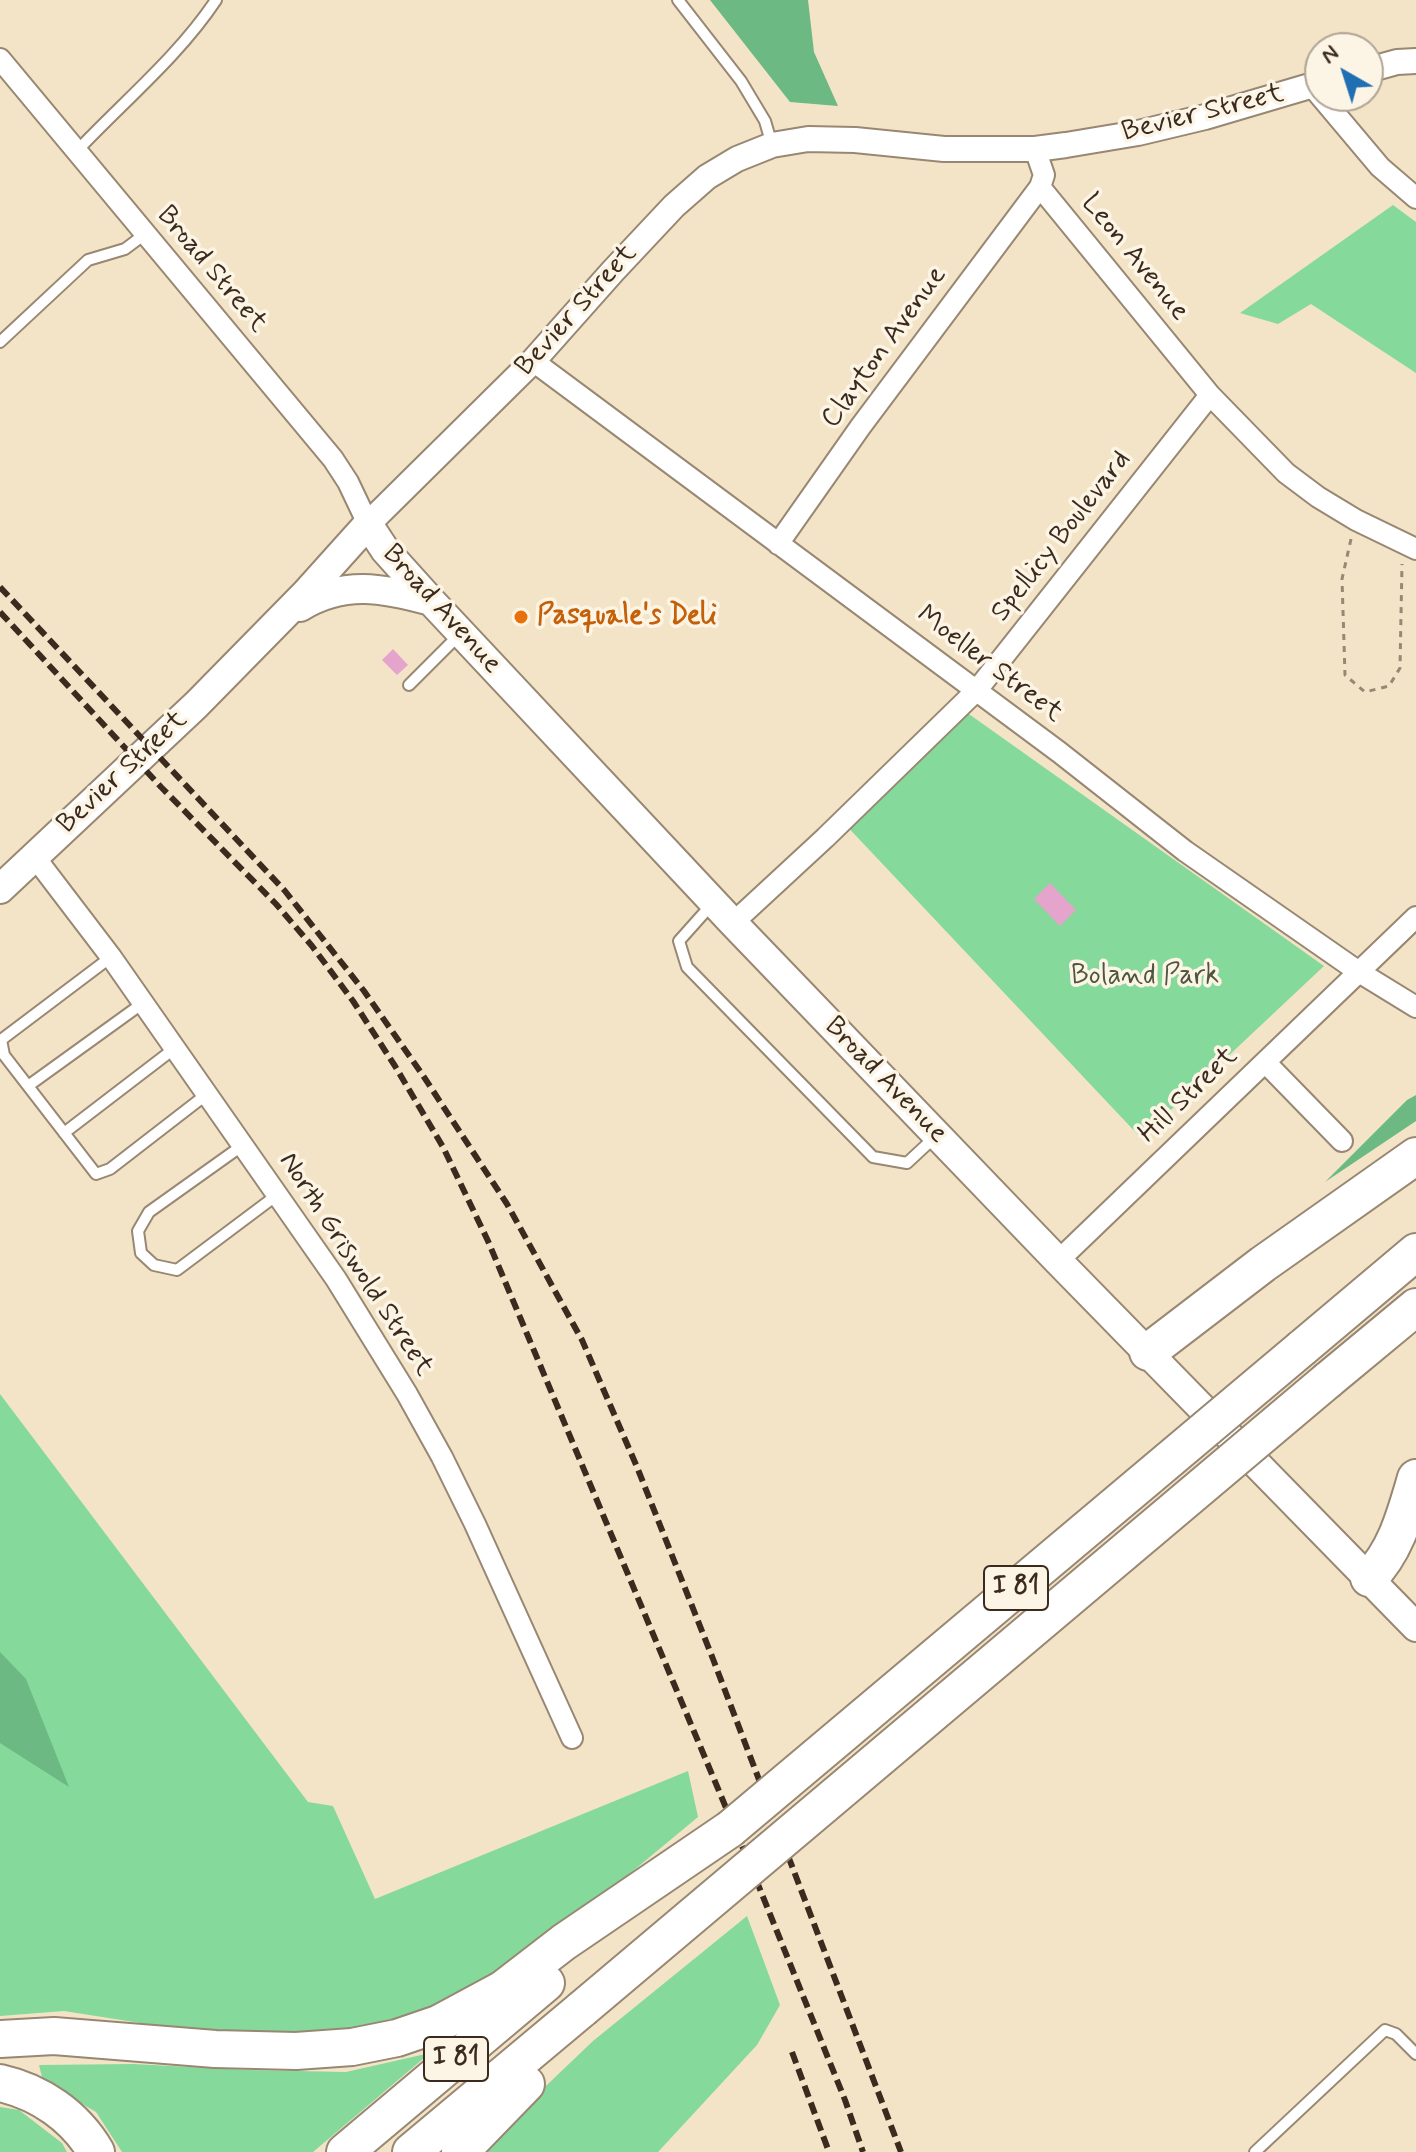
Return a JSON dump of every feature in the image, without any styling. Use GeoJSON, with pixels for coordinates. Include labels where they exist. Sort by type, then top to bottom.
{"type":"FeatureCollection","features":[{"type":"Feature","properties":{"kind":"highway"},"geometry":{"type":"LineString","coordinates":[[1148,1352],[1263,1264],[1416,1156]]}},
{"type":"Feature","properties":{"kind":"highway","name":"I 81"},"geometry":{"type":"LineString","coordinates":[[345,2152],[562,1957],[730,1829],[1416,1252]]}},
{"type":"Feature","properties":{"kind":"highway","name":"I 81"},"geometry":{"type":"LineString","coordinates":[[411,2152],[585,2019],[757,1861],[1416,1307]]}},
{"type":"Feature","properties":{"kind":"highway"},"geometry":{"type":"LineString","coordinates":[[1369,1578],[1380,1567],[1401,1528],[1416,1478]]}},
{"type":"Feature","properties":{"kind":"highway"},"geometry":{"type":"LineString","coordinates":[[0,2039],[54,2036],[242,2051],[327,2050],[377,2043],[416,2033],[460,2013],[562,1957]]}},
{"type":"Feature","properties":{"kind":"highway"},"geometry":{"type":"LineString","coordinates":[[460,2152],[585,2019]]}},
{"type":"Feature","properties":{"kind":"highway"},"geometry":{"type":"LineString","coordinates":[[0,2083],[21,2088],[50,2103],[83,2132],[96,2152]]}},
{"type":"Feature","properties":{"kind":"main road","name":"Bevier Street"},"geometry":{"type":"LineString","coordinates":[[0,889],[196,705],[368,524]]}},
{"type":"Feature","properties":{"kind":"main road","name":"Broad Avenue"},"geometry":{"type":"LineString","coordinates":[[368,524],[380,544],[460,633],[713,902],[1416,1627]]}},
{"type":"Feature","properties":{"kind":"main road"},"geometry":{"type":"LineString","coordinates":[[271,629],[320,596],[353,589],[396,592],[431,601]]}},
{"type":"Feature","properties":{"kind":"street","name":"Broad Street"},"geometry":{"type":"LineString","coordinates":[[0,59],[333,459],[368,524]]}},
{"type":"Feature","properties":{"kind":"street"},"geometry":{"type":"LineString","coordinates":[[1384,66],[1416,61]]}},
{"type":"Feature","properties":{"kind":"street","name":"Bevier Street"},"geometry":{"type":"LineString","coordinates":[[368,524],[533,361],[674,206],[707,177],[737,159],[772,145],[808,139],[944,149],[1035,149],[1138,133],[1304,88]]}},
{"type":"Feature","properties":{"kind":"street"},"geometry":{"type":"LineString","coordinates":[[1338,112],[1380,167],[1416,198]]}},
{"type":"Feature","properties":{"kind":"street","name":"Leon Avenue"},"geometry":{"type":"LineString","coordinates":[[1035,149],[1044,175],[1040,187],[1210,395]]}},
{"type":"Feature","properties":{"kind":"street","name":"Clayton Avenue"},"geometry":{"type":"LineString","coordinates":[[778,544],[861,426],[1040,187]]}},
{"type":"Feature","properties":{"kind":"street","name":"Moeller Street"},"geometry":{"type":"LineString","coordinates":[[533,361],[977,690],[1185,851],[1359,972],[1416,1007]]}},
{"type":"Feature","properties":{"kind":"street"},"geometry":{"type":"LineString","coordinates":[[1210,395],[1286,473],[1356,520],[1409,546]]}},
{"type":"Feature","properties":{"kind":"street","name":"Spellicy Boulevard"},"geometry":{"type":"LineString","coordinates":[[733,923],[977,690],[1210,395]]}},
{"type":"Feature","properties":{"kind":"street","name":"North Griswold Street"},"geometry":{"type":"LineString","coordinates":[[34,856],[111,957],[336,1279],[407,1394],[475,1524],[572,1738]]}},
{"type":"Feature","properties":{"kind":"street"},"geometry":{"type":"LineString","coordinates":[[1359,972],[1416,917]]}},
{"type":"Feature","properties":{"kind":"street","name":"Hill Street"},"geometry":{"type":"LineString","coordinates":[[1058,1261],[1359,972]]}},
{"type":"Feature","properties":{"kind":"street"},"geometry":{"type":"LineString","coordinates":[[1265,1062],[1342,1141]]}},
{"type":"Feature","properties":{"kind":"lane"},"geometry":{"type":"LineString","coordinates":[[76,152],[150,79],[216,0]]}},
{"type":"Feature","properties":{"kind":"lane"},"geometry":{"type":"LineString","coordinates":[[678,0],[741,81],[765,121],[772,145]]}},
{"type":"Feature","properties":{"kind":"lane"},"geometry":{"type":"LineString","coordinates":[[0,342],[88,260],[125,249],[145,234]]}},
{"type":"Feature","properties":{"kind":"lane"},"geometry":{"type":"LineString","coordinates":[[409,685],[460,633]]}},
{"type":"Feature","properties":{"kind":"lane"},"geometry":{"type":"LineString","coordinates":[[713,902],[679,941],[687,967],[873,1157],[907,1163],[937,1135]]}},
{"type":"Feature","properties":{"kind":"lane"},"geometry":{"type":"LineString","coordinates":[[111,957],[1,1040],[4,1055],[96,1174],[110,1169],[207,1094]]}},
{"type":"Feature","properties":{"kind":"lane"},"geometry":{"type":"LineString","coordinates":[[28,1086],[143,1003]]}},
{"type":"Feature","properties":{"kind":"lane"},"geometry":{"type":"LineString","coordinates":[[64,1133],[175,1048]]}},
{"type":"Feature","properties":{"kind":"lane"},"geometry":{"type":"LineString","coordinates":[[243,1145],[149,1212],[138,1231],[141,1253],[154,1265],[177,1270],[277,1195]]}},
{"type":"Feature","properties":{"kind":"lane"},"geometry":{"type":"LineString","coordinates":[[1255,2152],[1385,2030],[1396,2034],[1416,2054]]}},
{"type":"Feature","properties":{"kind":"path"},"geometry":{"type":"LineString","coordinates":[[1356,520],[1342,579],[1345,675],[1365,692],[1389,686],[1400,668],[1409,546]]}},
{"type":"Feature","properties":{"kind":"green space"},"geometry":{"type":"Polygon","coordinates":[[[710,0],[808,0],[814,52],[838,106],[790,102],[710,0]]]}},
{"type":"Feature","properties":{"kind":"green space"},"geometry":{"type":"Polygon","coordinates":[[[1393,205],[1416,222],[1416,373],[1311,304],[1278,324],[1240,313],[1393,205]]]}},
{"type":"Feature","properties":{"kind":"green space","name":"Boland Park"},"geometry":{"type":"Polygon","coordinates":[[[959,707],[1324,966],[1141,1138],[842,821],[959,707]]]}},
{"type":"Feature","properties":{"kind":"green space"},"geometry":{"type":"Polygon","coordinates":[[[1416,1095],[1416,1121],[1325,1182],[1407,1100],[1416,1095]]]}},
{"type":"Feature","properties":{"kind":"green space"},"geometry":{"type":"Polygon","coordinates":[[[0,1394],[308,1802],[333,1806],[375,1899],[688,1771],[698,1817],[510,1973],[356,2037],[172,2028],[64,2011],[0,2016],[0,1394]]]}},
{"type":"Feature","properties":{"kind":"green space"},"geometry":{"type":"Polygon","coordinates":[[[0,1652],[26,1679],[69,1787],[0,1743],[0,1652]]]}},
{"type":"Feature","properties":{"kind":"green space"},"geometry":{"type":"Polygon","coordinates":[[[747,1916],[780,2005],[757,2045],[658,2152],[486,2152],[527,2104],[593,2041],[747,1916]]]}},
{"type":"Feature","properties":{"kind":"green space"},"geometry":{"type":"Polygon","coordinates":[[[430,2053],[313,2152],[122,2152],[96,2112],[43,2081],[39,2065],[133,2064],[346,2072],[430,2053]]]}},
{"type":"Feature","properties":{"kind":"green space"},"geometry":{"type":"Polygon","coordinates":[[[0,2107],[19,2110],[62,2143],[67,2152],[0,2152],[0,2107]]]}},
{"type":"Feature","properties":{"kind":"building"},"geometry":{"type":"Polygon","coordinates":[[[393,649],[408,665],[397,675],[382,660],[393,649]]]}},
{"type":"Feature","properties":{"kind":"building"},"geometry":{"type":"Polygon","coordinates":[[[1050,883],[1076,910],[1060,926],[1034,899],[1050,883]]]}},
{"type":"Feature","properties":{"kind":"railway"},"geometry":{"type":"LineString","coordinates":[[0,587],[285,891],[364,991],[507,1204],[582,1340],[637,1467],[901,2152]]}},
{"type":"Feature","properties":{"kind":"railway"},"geometry":{"type":"LineString","coordinates":[[0,612],[312,946],[353,1001],[443,1147],[488,1241],[753,1872],[863,2152]]}},
{"type":"Feature","properties":{"kind":"railway"},"geometry":{"type":"LineString","coordinates":[[792,2052],[829,2152]]}},
{"type":"Feature","properties":{"kind":"place","name":"Pasquale's Deli"},"geometry":{"type":"Point","coordinates":[521,617]}}]}
